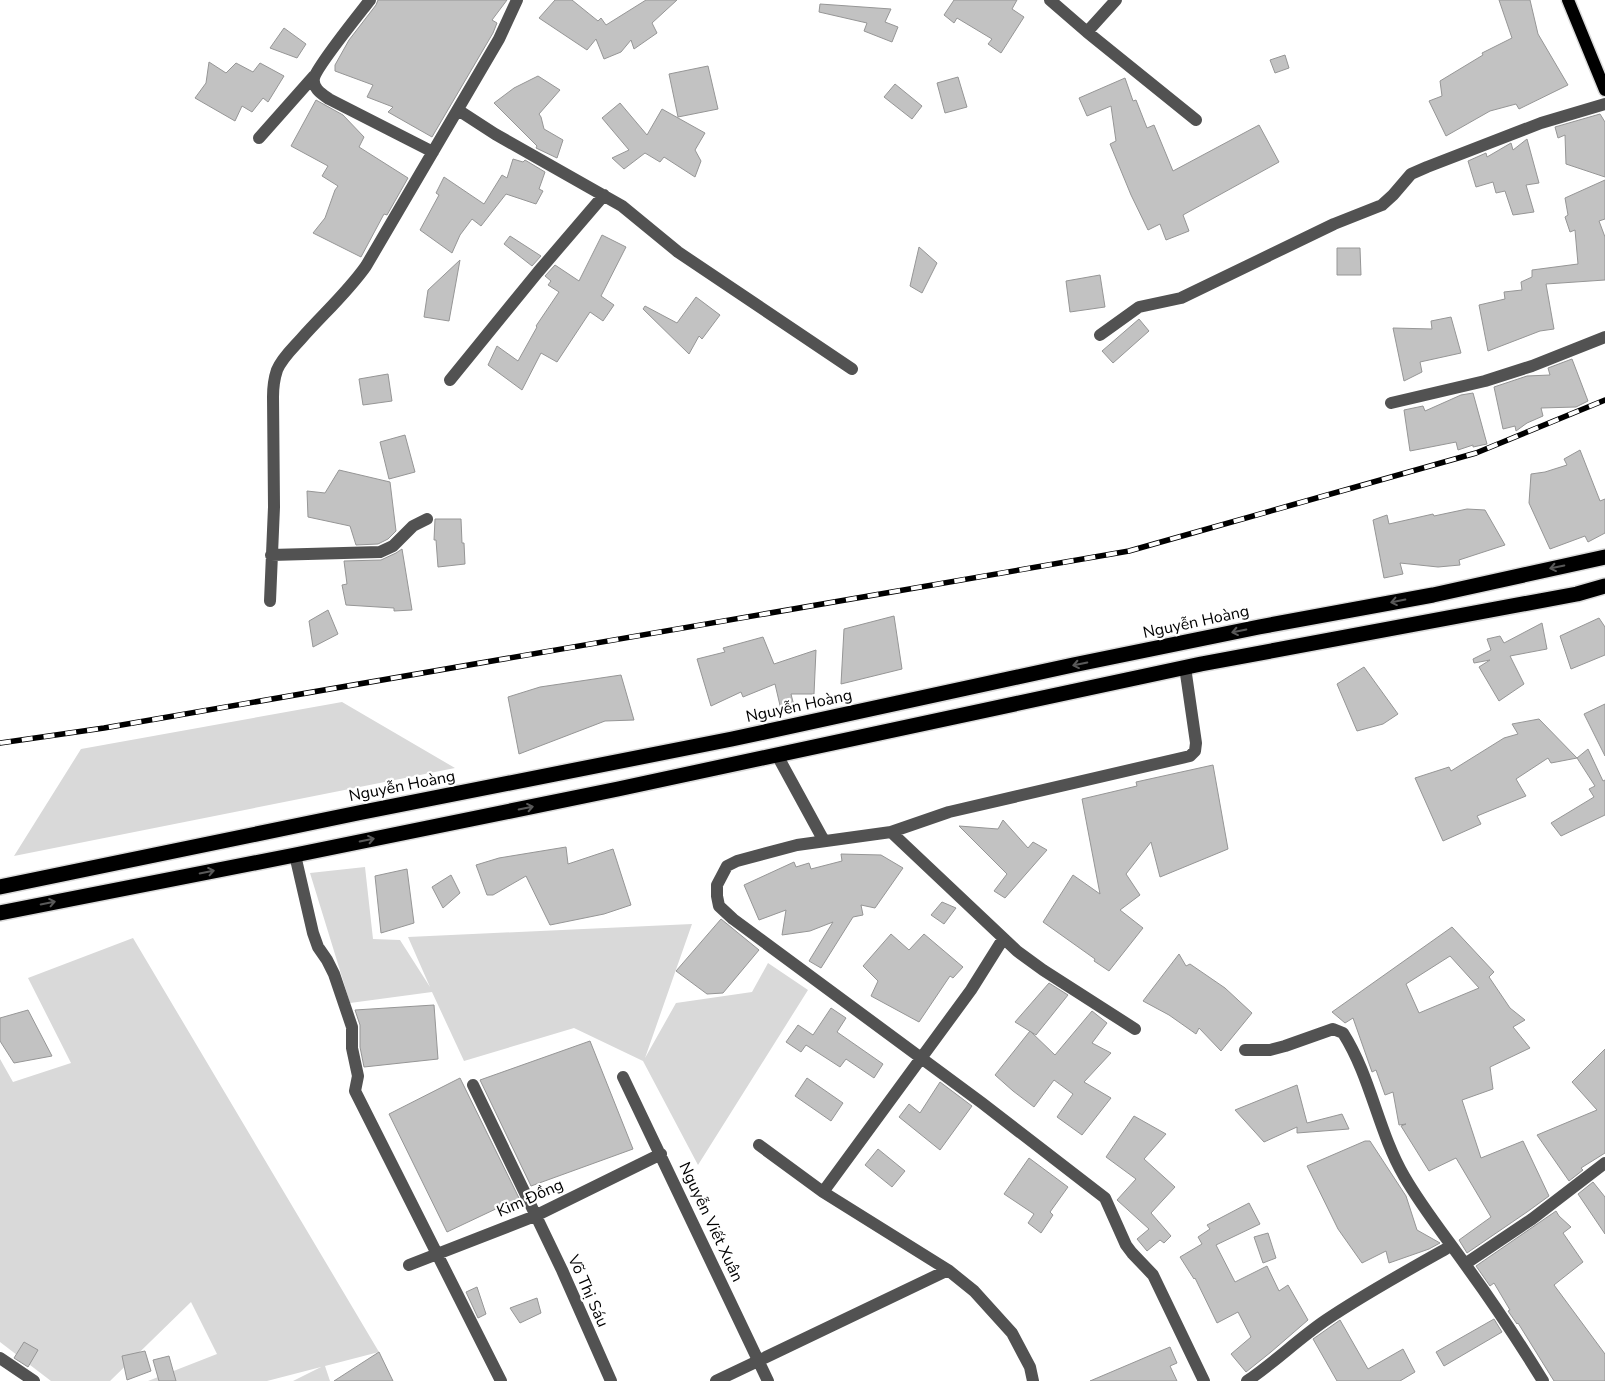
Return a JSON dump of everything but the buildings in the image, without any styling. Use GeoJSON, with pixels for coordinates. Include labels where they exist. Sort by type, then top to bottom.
{"type":"FeatureCollection","features":[{"type":"Feature","properties":{"kind":"highway","name":"Nguyễn Hoàng"},"geometry":{"type":"LineString","coordinates":[[0,887],[358,813],[732,739],[1073,665],[1433,594],[1605,557]]}},
{"type":"Feature","properties":{"kind":"highway"},"geometry":{"type":"LineString","coordinates":[[0,913],[295,855],[1185,668],[1577,594],[1605,586]]}},
{"type":"Feature","properties":{"kind":"main road"},"geometry":{"type":"LineString","coordinates":[[1568,0],[1605,90]]}},
{"type":"Feature","properties":{"kind":"street"},"geometry":{"type":"LineString","coordinates":[[259,138],[314,76],[370,0]]}},
{"type":"Feature","properties":{"kind":"street"},"geometry":{"type":"LineString","coordinates":[[270,601],[275,469],[272,397],[278,369],[284,358],[316,321],[354,283],[366,266],[499,40],[517,0]]}},
{"type":"Feature","properties":{"kind":"street"},"geometry":{"type":"LineString","coordinates":[[1050,0],[1196,120]]}},
{"type":"Feature","properties":{"kind":"street"},"geometry":{"type":"LineString","coordinates":[[1087,32],[1116,0]]}},
{"type":"Feature","properties":{"kind":"street"},"geometry":{"type":"LineString","coordinates":[[314,76],[314,84],[320,93],[329,99],[433,152]]}},
{"type":"Feature","properties":{"kind":"street"},"geometry":{"type":"LineString","coordinates":[[1100,335],[1139,307],[1181,298],[1334,224],[1382,205],[1411,174],[1532,126],[1605,104]]}},
{"type":"Feature","properties":{"kind":"street"},"geometry":{"type":"LineString","coordinates":[[458,110],[495,134],[604,196],[643,222],[678,252],[852,369]]}},
{"type":"Feature","properties":{"kind":"street"},"geometry":{"type":"LineString","coordinates":[[450,380],[538,272],[604,196]]}},
{"type":"Feature","properties":{"kind":"street"},"geometry":{"type":"LineString","coordinates":[[1391,403],[1493,378],[1532,366],[1605,337]]}},
{"type":"Feature","properties":{"kind":"street"},"geometry":{"type":"LineString","coordinates":[[272,554],[380,552],[393,546],[413,526],[427,519]]}},
{"type":"Feature","properties":{"kind":"street"},"geometry":{"type":"LineString","coordinates":[[1185,668],[1196,743],[1195,751],[1190,756],[949,812],[891,832],[797,845],[753,856],[728,866],[717,885],[717,896],[719,906],[733,919],[1010,1123],[1105,1198],[1126,1245],[1153,1275],[1204,1381]]}},
{"type":"Feature","properties":{"kind":"street"},"geometry":{"type":"LineString","coordinates":[[777,755],[824,841]]}},
{"type":"Feature","properties":{"kind":"street"},"geometry":{"type":"LineString","coordinates":[[891,832],[1003,939],[1042,970],[1135,1029]]}},
{"type":"Feature","properties":{"kind":"street"},"geometry":{"type":"LineString","coordinates":[[295,855],[313,933],[318,947],[334,974],[352,1027],[352,1048],[358,1076],[355,1091],[501,1381]]}},
{"type":"Feature","properties":{"kind":"street"},"geometry":{"type":"LineString","coordinates":[[823,1192],[971,990],[1003,939]]}},
{"type":"Feature","properties":{"kind":"street"},"geometry":{"type":"LineString","coordinates":[[1245,1050],[1270,1050],[1333,1029],[1343,1033],[1360,1064],[1404,1176],[1450,1246],[1514,1333],[1543,1381]]}},
{"type":"Feature","properties":{"kind":"street","name":"Nguyễn Viết Xuân"},"geometry":{"type":"LineString","coordinates":[[623,1076],[768,1381]]}},
{"type":"Feature","properties":{"kind":"street","name":"Võ Thị Sáu"},"geometry":{"type":"LineString","coordinates":[[473,1085],[611,1381]]}},
{"type":"Feature","properties":{"kind":"street"},"geometry":{"type":"LineString","coordinates":[[759,1145],[823,1192],[948,1270],[974,1291],[1012,1333],[1030,1367],[1032,1381]]}},
{"type":"Feature","properties":{"kind":"street","name":"Kim Đồng"},"geometry":{"type":"LineString","coordinates":[[409,1265],[535,1216],[661,1154]]}},
{"type":"Feature","properties":{"kind":"street"},"geometry":{"type":"LineString","coordinates":[[1465,1264],[1532,1219],[1605,1163]]}},
{"type":"Feature","properties":{"kind":"street"},"geometry":{"type":"LineString","coordinates":[[1247,1381],[1327,1319],[1379,1286],[1450,1246]]}},
{"type":"Feature","properties":{"kind":"street"},"geometry":{"type":"LineString","coordinates":[[716,1381],[948,1270]]}},
{"type":"Feature","properties":{"kind":"street"},"geometry":{"type":"LineString","coordinates":[[0,1358],[34,1381]]}},
{"type":"Feature","properties":{"kind":"shaded area"},"geometry":{"type":"Polygon","coordinates":[[[342,702],[455,768],[14,856],[81,749],[342,702]]]}},
{"type":"Feature","properties":{"kind":"shaded area"},"geometry":{"type":"Polygon","coordinates":[[[365,867],[373,939],[400,940],[430,987],[408,937],[692,924],[645,1058],[676,1003],[752,992],[768,963],[808,990],[698,1165],[643,1061],[574,1028],[464,1061],[432,992],[350,1003],[310,873],[365,867]]]}},
{"type":"Feature","properties":{"kind":"shaded area"},"geometry":{"type":"Polygon","coordinates":[[[133,938],[379,1352],[325,1366],[330,1381],[293,1381],[321,1367],[267,1381],[148,1381],[217,1354],[191,1302],[110,1381],[51,1381],[0,1342],[0,1059],[13,1082],[71,1063],[28,978],[133,938]]]}},
{"type":"Feature","properties":{"kind":"railway"},"geometry":{"type":"LineString","coordinates":[[0,743],[104,728],[1129,551],[1476,453],[1605,400]]}}]}
